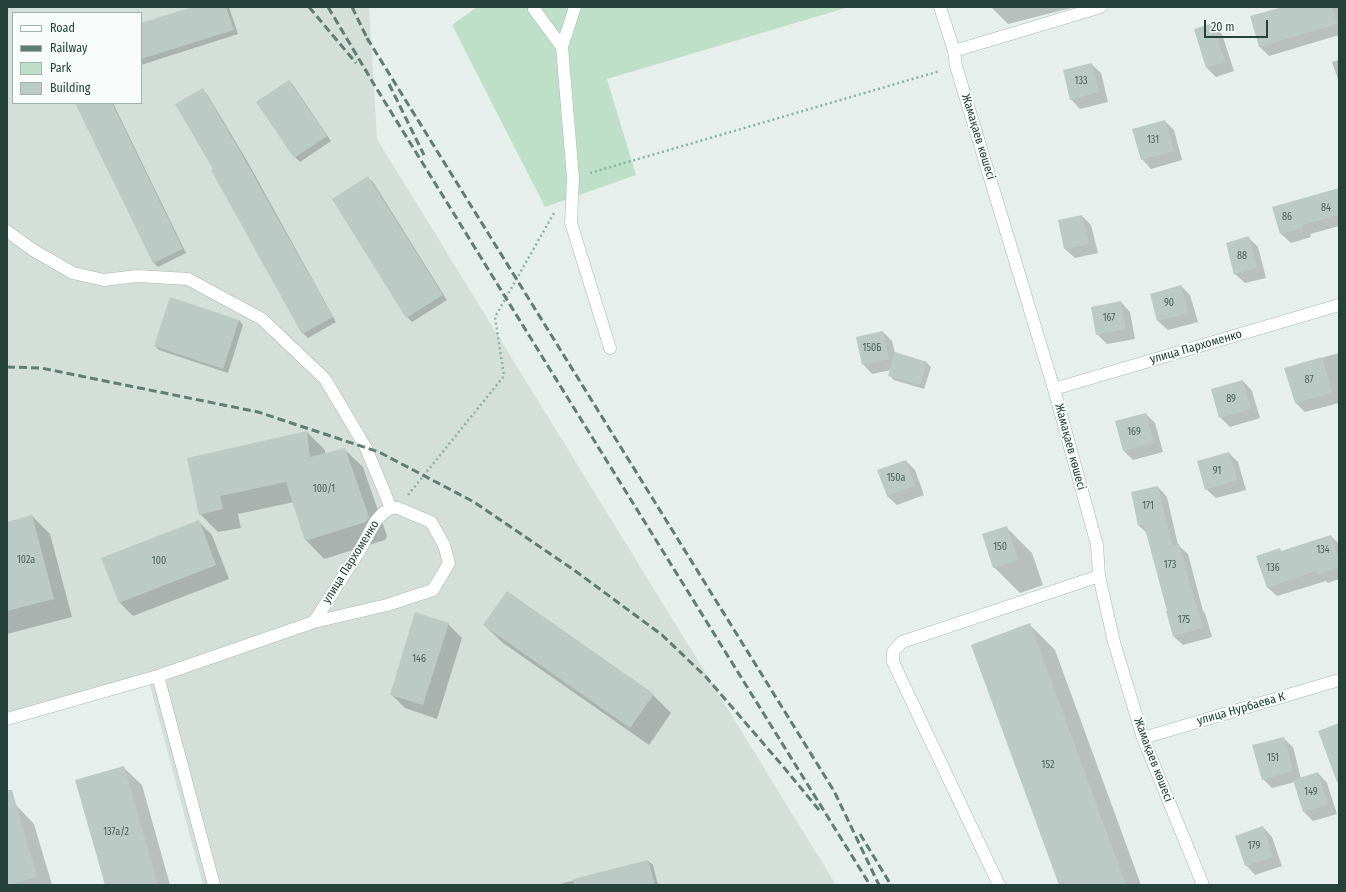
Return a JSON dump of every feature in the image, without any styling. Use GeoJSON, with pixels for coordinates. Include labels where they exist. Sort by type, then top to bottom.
{"type":"FeatureCollection","features":[{"type":"Feature","properties":{"kind":"street"},"geometry":{"type":"LineString","coordinates":[[535,7],[534,9],[562,47]]}},
{"type":"Feature","properties":{"kind":"street"},"geometry":{"type":"LineString","coordinates":[[575,7],[562,47],[573,178],[570,223],[610,348]]}},
{"type":"Feature","properties":{"kind":"street","name":"Жамақаев көшесі"},"geometry":{"type":"LineString","coordinates":[[940,7],[954,51],[956,66],[1054,388],[1096,545],[1099,576],[1114,642],[1143,738],[1203,885]]}},
{"type":"Feature","properties":{"kind":"street"},"geometry":{"type":"LineString","coordinates":[[954,51],[1101,7]]}},
{"type":"Feature","properties":{"kind":"street"},"geometry":{"type":"LineString","coordinates":[[7,230],[34,250],[73,273],[104,280],[137,276],[188,280],[262,318],[325,379],[366,448],[394,508]]}},
{"type":"Feature","properties":{"kind":"street","name":"улица Пархоменко"},"geometry":{"type":"LineString","coordinates":[[1054,388],[1339,305]]}},
{"type":"Feature","properties":{"kind":"street","name":"улица Пархоменко"},"geometry":{"type":"LineString","coordinates":[[7,719],[158,676],[314,622],[387,605],[433,590],[449,563],[444,545],[432,522],[394,508],[383,513],[375,522],[360,550],[314,622]]}},
{"type":"Feature","properties":{"kind":"street"},"geometry":{"type":"LineString","coordinates":[[1000,885],[893,662],[893,652],[902,642],[1099,576]]}},
{"type":"Feature","properties":{"kind":"street"},"geometry":{"type":"LineString","coordinates":[[158,676],[214,885]]}},
{"type":"Feature","properties":{"kind":"street","name":"улица Нурбаева К"},"geometry":{"type":"LineString","coordinates":[[1143,738],[1339,680]]}},
{"type":"Feature","properties":{"kind":"path"},"geometry":{"type":"LineString","coordinates":[[573,178],[956,66]]}},
{"type":"Feature","properties":{"kind":"path"},"geometry":{"type":"LineString","coordinates":[[394,508],[504,376],[495,317],[554,212]]}},
{"type":"Feature","properties":{"kind":"shaded area"},"geometry":{"type":"Polygon","coordinates":[[[7,7],[369,7],[377,139],[836,885],[203,885],[149,682],[7,724],[7,7]]]}},
{"type":"Feature","properties":{"kind":"green space"},"geometry":{"type":"Polygon","coordinates":[[[477,7],[849,7],[607,79],[636,175],[545,207],[452,25],[477,7]]]}},
{"type":"Feature","properties":{"kind":"building"},"geometry":{"type":"Polygon","coordinates":[[[192,7],[226,7],[234,30],[142,59],[142,23],[192,7]]]}},
{"type":"Feature","properties":{"kind":"building"},"geometry":{"type":"Polygon","coordinates":[[[1283,7],[1332,7],[1337,24],[1259,47],[1250,16],[1283,7]]]}},
{"type":"Feature","properties":{"kind":"building"},"geometry":{"type":"Polygon","coordinates":[[[1213,23],[1225,62],[1206,68],[1194,29],[1213,23]]]}},
{"type":"Feature","properties":{"kind":"building"},"geometry":{"type":"Polygon","coordinates":[[[1092,63],[1099,92],[1070,100],[1063,70],[1092,63]]]}},
{"type":"Feature","properties":{"kind":"building"},"geometry":{"type":"Polygon","coordinates":[[[289,80],[327,136],[294,158],[256,102],[289,80]]]}},
{"type":"Feature","properties":{"kind":"building"},"geometry":{"type":"Polygon","coordinates":[[[203,88],[333,317],[302,334],[211,170],[213,169],[175,104],[203,88]]]}},
{"type":"Feature","properties":{"kind":"building"},"geometry":{"type":"Polygon","coordinates":[[[75,104],[112,104],[183,249],[153,263],[75,104]]]}},
{"type":"Feature","properties":{"kind":"building"},"geometry":{"type":"Polygon","coordinates":[[[1165,120],[1174,151],[1141,160],[1132,129],[1165,120]]]}},
{"type":"Feature","properties":{"kind":"building"},"geometry":{"type":"Polygon","coordinates":[[[368,176],[443,295],[406,318],[332,199],[368,176]]]}},
{"type":"Feature","properties":{"kind":"building"},"geometry":{"type":"Polygon","coordinates":[[[1339,188],[1339,215],[1302,225],[1303,228],[1280,234],[1272,207],[1339,188]]]}},
{"type":"Feature","properties":{"kind":"building"},"geometry":{"type":"Polygon","coordinates":[[[1082,215],[1089,244],[1064,249],[1058,220],[1082,215]]]}},
{"type":"Feature","properties":{"kind":"building"},"geometry":{"type":"Polygon","coordinates":[[[1249,236],[1257,268],[1234,275],[1226,243],[1249,236]]]}},
{"type":"Feature","properties":{"kind":"building"},"geometry":{"type":"Polygon","coordinates":[[[1181,285],[1189,313],[1157,321],[1150,294],[1181,285]]]}},
{"type":"Feature","properties":{"kind":"building"},"geometry":{"type":"Polygon","coordinates":[[[170,297],[239,320],[223,369],[154,346],[170,297]]]}},
{"type":"Feature","properties":{"kind":"building"},"geometry":{"type":"Polygon","coordinates":[[[1121,301],[1126,329],[1096,335],[1091,307],[1121,301]]]}},
{"type":"Feature","properties":{"kind":"building"},"geometry":{"type":"Polygon","coordinates":[[[883,331],[889,359],[862,365],[856,337],[883,331]]]}},
{"type":"Feature","properties":{"kind":"building"},"geometry":{"type":"Polygon","coordinates":[[[895,352],[927,362],[920,385],[888,376],[895,352]]]}},
{"type":"Feature","properties":{"kind":"building"},"geometry":{"type":"Polygon","coordinates":[[[1322,357],[1332,393],[1295,403],[1284,368],[1322,357]]]}},
{"type":"Feature","properties":{"kind":"building"},"geometry":{"type":"Polygon","coordinates":[[[1243,380],[1251,409],[1219,418],[1211,389],[1243,380]]]}},
{"type":"Feature","properties":{"kind":"building"},"geometry":{"type":"Polygon","coordinates":[[[1146,413],[1154,443],[1123,451],[1115,421],[1146,413]]]}},
{"type":"Feature","properties":{"kind":"building"},"geometry":{"type":"Polygon","coordinates":[[[307,431],[310,457],[345,448],[369,517],[366,522],[305,541],[286,482],[220,496],[223,509],[199,515],[187,458],[307,431]]]}},
{"type":"Feature","properties":{"kind":"building"},"geometry":{"type":"Polygon","coordinates":[[[1229,452],[1237,480],[1205,490],[1197,461],[1229,452]]]}},
{"type":"Feature","properties":{"kind":"building"},"geometry":{"type":"Polygon","coordinates":[[[906,460],[915,486],[887,496],[877,470],[906,460]]]}},
{"type":"Feature","properties":{"kind":"building"},"geometry":{"type":"Polygon","coordinates":[[[1158,486],[1172,546],[1179,544],[1203,628],[1173,636],[1144,525],[1138,526],[1131,492],[1158,486]]]}},
{"type":"Feature","properties":{"kind":"building"},"geometry":{"type":"Polygon","coordinates":[[[32,515],[54,599],[7,611],[7,522],[32,515]]]}},
{"type":"Feature","properties":{"kind":"building"},"geometry":{"type":"Polygon","coordinates":[[[199,520],[216,565],[119,603],[101,558],[199,520]]]}},
{"type":"Feature","properties":{"kind":"building"},"geometry":{"type":"Polygon","coordinates":[[[1007,526],[1018,560],[993,568],[982,534],[1007,526]]]}},
{"type":"Feature","properties":{"kind":"building"},"geometry":{"type":"Polygon","coordinates":[[[1331,535],[1339,558],[1339,567],[1318,574],[1317,571],[1267,588],[1256,556],[1280,548],[1281,551],[1331,535]]]}},
{"type":"Feature","properties":{"kind":"building"},"geometry":{"type":"Polygon","coordinates":[[[507,591],[654,694],[630,728],[483,625],[507,591]]]}},
{"type":"Feature","properties":{"kind":"building"},"geometry":{"type":"Polygon","coordinates":[[[415,612],[449,623],[423,705],[390,695],[415,612]]]}},
{"type":"Feature","properties":{"kind":"building"},"geometry":{"type":"Polygon","coordinates":[[[1030,623],[1126,885],[1059,885],[971,645],[1030,623]]]}},
{"type":"Feature","properties":{"kind":"building"},"geometry":{"type":"Polygon","coordinates":[[[1339,723],[1339,782],[1337,782],[1318,731],[1339,723]]]}},
{"type":"Feature","properties":{"kind":"building"},"geometry":{"type":"Polygon","coordinates":[[[1284,737],[1293,771],[1262,780],[1252,745],[1284,737]]]}},
{"type":"Feature","properties":{"kind":"building"},"geometry":{"type":"Polygon","coordinates":[[[124,766],[158,885],[105,885],[75,780],[124,766]]]}},
{"type":"Feature","properties":{"kind":"building"},"geometry":{"type":"Polygon","coordinates":[[[1318,772],[1328,805],[1303,812],[1293,780],[1318,772]]]}},
{"type":"Feature","properties":{"kind":"building"},"geometry":{"type":"Polygon","coordinates":[[[7,790],[12,790],[37,877],[8,885],[7,885],[7,790]]]}},
{"type":"Feature","properties":{"kind":"building"},"geometry":{"type":"Polygon","coordinates":[[[1263,826],[1273,857],[1245,866],[1235,836],[1263,826]]]}},
{"type":"Feature","properties":{"kind":"building"},"geometry":{"type":"Polygon","coordinates":[[[648,860],[655,885],[574,885],[573,879],[648,860]]]}},
{"type":"Feature","properties":{"kind":"railway"},"geometry":{"type":"LineString","coordinates":[[309,7],[356,63]]}},
{"type":"Feature","properties":{"kind":"railway"},"geometry":{"type":"LineString","coordinates":[[328,7],[375,86],[870,885]]}},
{"type":"Feature","properties":{"kind":"railway"},"geometry":{"type":"LineString","coordinates":[[352,7],[369,42]]}},
{"type":"Feature","properties":{"kind":"railway"},"geometry":{"type":"LineString","coordinates":[[367,38],[834,791],[879,885]]}},
{"type":"Feature","properties":{"kind":"railway"},"geometry":{"type":"LineString","coordinates":[[389,84],[424,155]]}},
{"type":"Feature","properties":{"kind":"railway"},"geometry":{"type":"LineString","coordinates":[[7,367],[41,368],[258,412],[379,452],[474,502],[574,570],[662,635],[706,677],[819,810]]}},
{"type":"Feature","properties":{"kind":"railway"},"geometry":{"type":"LineString","coordinates":[[860,834],[891,885]]}}]}
